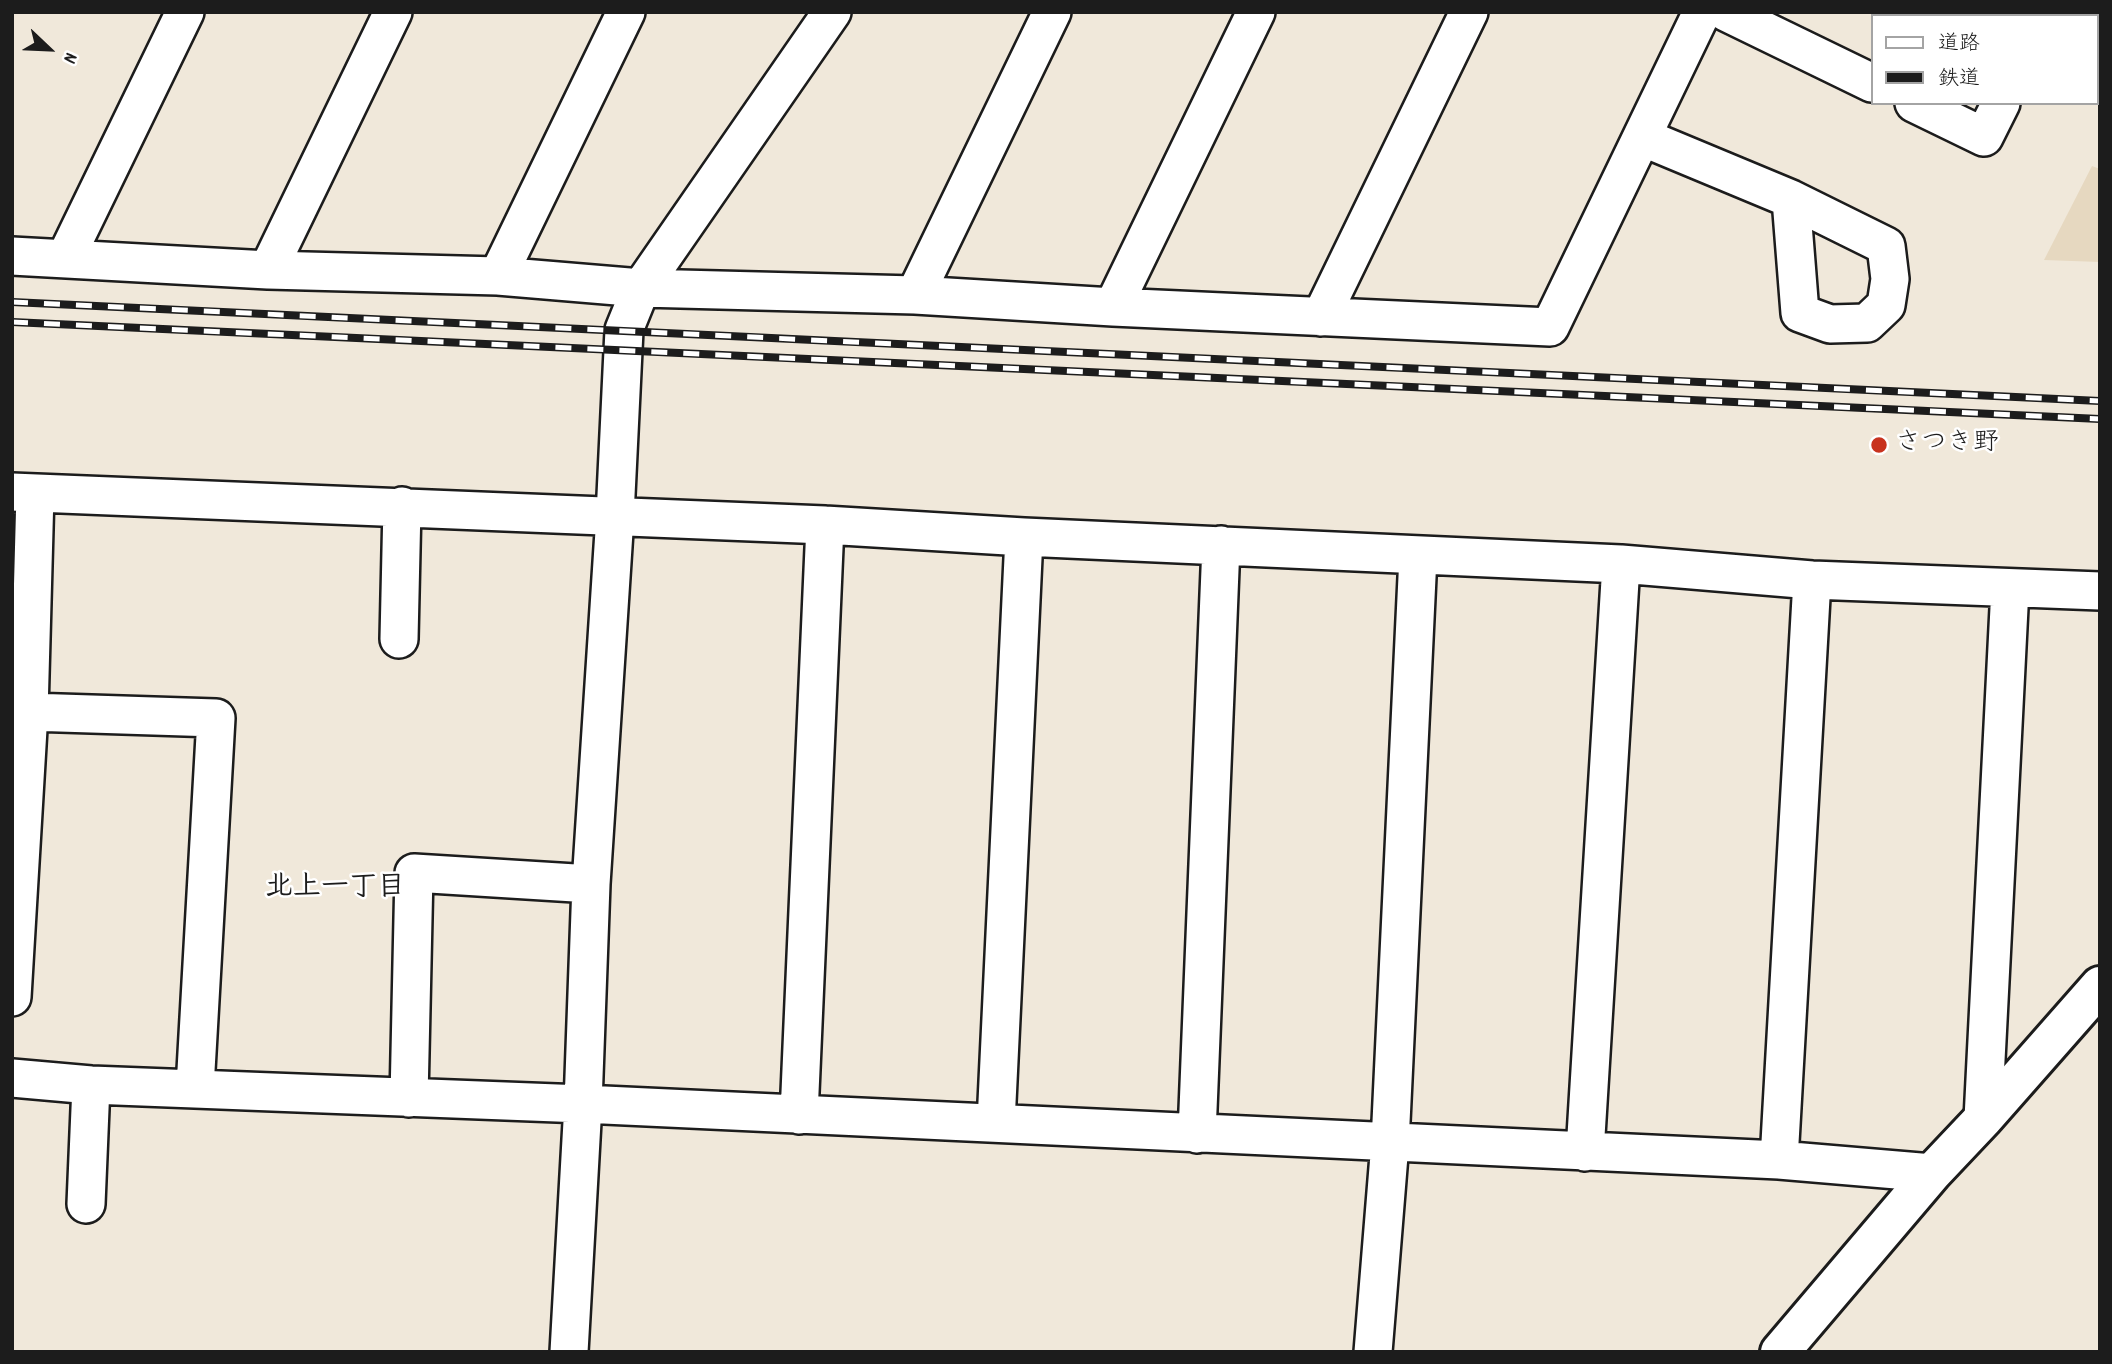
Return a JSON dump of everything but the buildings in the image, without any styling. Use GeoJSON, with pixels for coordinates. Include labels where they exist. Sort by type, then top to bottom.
{"type":"FeatureCollection","features":[{"type":"Feature","properties":{"kind":"street"},"geometry":{"type":"LineString","coordinates":[[65,258],[185,12]]}},
{"type":"Feature","properties":{"kind":"street"},"geometry":{"type":"LineString","coordinates":[[268,270],[393,12]]}},
{"type":"Feature","properties":{"kind":"street"},"geometry":{"type":"LineString","coordinates":[[498,276],[626,12]]}},
{"type":"Feature","properties":{"kind":"street"},"geometry":{"type":"LineString","coordinates":[[569,1352],[583,1104],[591,884],[624,330],[642,288],[832,12]]}},
{"type":"Feature","properties":{"kind":"street"},"geometry":{"type":"LineString","coordinates":[[915,295],[1052,12]]}},
{"type":"Feature","properties":{"kind":"street"},"geometry":{"type":"LineString","coordinates":[[1113,307],[1256,12]]}},
{"type":"Feature","properties":{"kind":"street"},"geometry":{"type":"LineString","coordinates":[[1321,317],[1469,12]]}},
{"type":"Feature","properties":{"kind":"street"},"geometry":{"type":"LineString","coordinates":[[12,256],[268,270],[498,276],[642,288],[915,295],[1550,327],[1702,12]]}},
{"type":"Feature","properties":{"kind":"street"},"geometry":{"type":"LineString","coordinates":[[1726,12],[1870,82]]}},
{"type":"Feature","properties":{"kind":"street"},"geometry":{"type":"LineString","coordinates":[[1918,105],[1984,137],[2000,105]]}},
{"type":"Feature","properties":{"kind":"street"},"geometry":{"type":"LineString","coordinates":[[1642,137],[1791,199]]}},
{"type":"Feature","properties":{"kind":"street"},"geometry":{"type":"LineString","coordinates":[[12,997],[29,712],[23,492],[825,525],[1024,537],[1621,564],[1812,580],[2100,591]]}},
{"type":"Feature","properties":{"kind":"street"},"geometry":{"type":"LineString","coordinates":[[399,639],[402,506]]}},
{"type":"Feature","properties":{"kind":"street"},"geometry":{"type":"LineString","coordinates":[[799,1115],[825,525]]}},
{"type":"Feature","properties":{"kind":"street"},"geometry":{"type":"LineString","coordinates":[[996,1123],[1024,537]]}},
{"type":"Feature","properties":{"kind":"street"},"geometry":{"type":"LineString","coordinates":[[1197,1133],[1221,545]]}},
{"type":"Feature","properties":{"kind":"street"},"geometry":{"type":"LineString","coordinates":[[1373,1352],[1390,1143],[1418,556]]}},
{"type":"Feature","properties":{"kind":"street"},"geometry":{"type":"LineString","coordinates":[[1584,1152],[1621,564]]}},
{"type":"Feature","properties":{"kind":"street"},"geometry":{"type":"LineString","coordinates":[[1779,1160],[1812,580]]}},
{"type":"Feature","properties":{"kind":"street"},"geometry":{"type":"LineString","coordinates":[[1983,1119],[2010,588]]}},
{"type":"Feature","properties":{"kind":"street"},"geometry":{"type":"LineString","coordinates":[[29,712],[216,718],[195,1088]]}},
{"type":"Feature","properties":{"kind":"street"},"geometry":{"type":"LineString","coordinates":[[409,1098],[414,873],[591,884]]}},
{"type":"Feature","properties":{"kind":"street"},"geometry":{"type":"LineString","coordinates":[[1780,1352],[1932,1173],[2100,986]]}},
{"type":"Feature","properties":{"kind":"street"},"geometry":{"type":"LineString","coordinates":[[12,1078],[90,1085],[583,1104],[1779,1160],[1932,1173]]}},
{"type":"Feature","properties":{"kind":"street"},"geometry":{"type":"LineString","coordinates":[[86,1204],[90,1085]]}},
{"type":"Feature","properties":{"kind":"shaded area"},"geometry":{"type":"Polygon","coordinates":[[[2092,166],[2100,169],[2100,262],[2044,260],[2092,166]]]}},
{"type":"Feature","properties":{"kind":"railway"},"geometry":{"type":"LineString","coordinates":[[12,302],[2100,401]]}},
{"type":"Feature","properties":{"kind":"railway"},"geometry":{"type":"LineString","coordinates":[[12,322],[2100,419]]}},
{"type":"Feature","properties":{"kind":"place","name":"さつき野"},"geometry":{"type":"Point","coordinates":[1879,445]}},
{"type":"Feature","properties":{"kind":"district","name":"北上一丁目"},"geometry":{"type":"Point","coordinates":[335,890]}}]}
